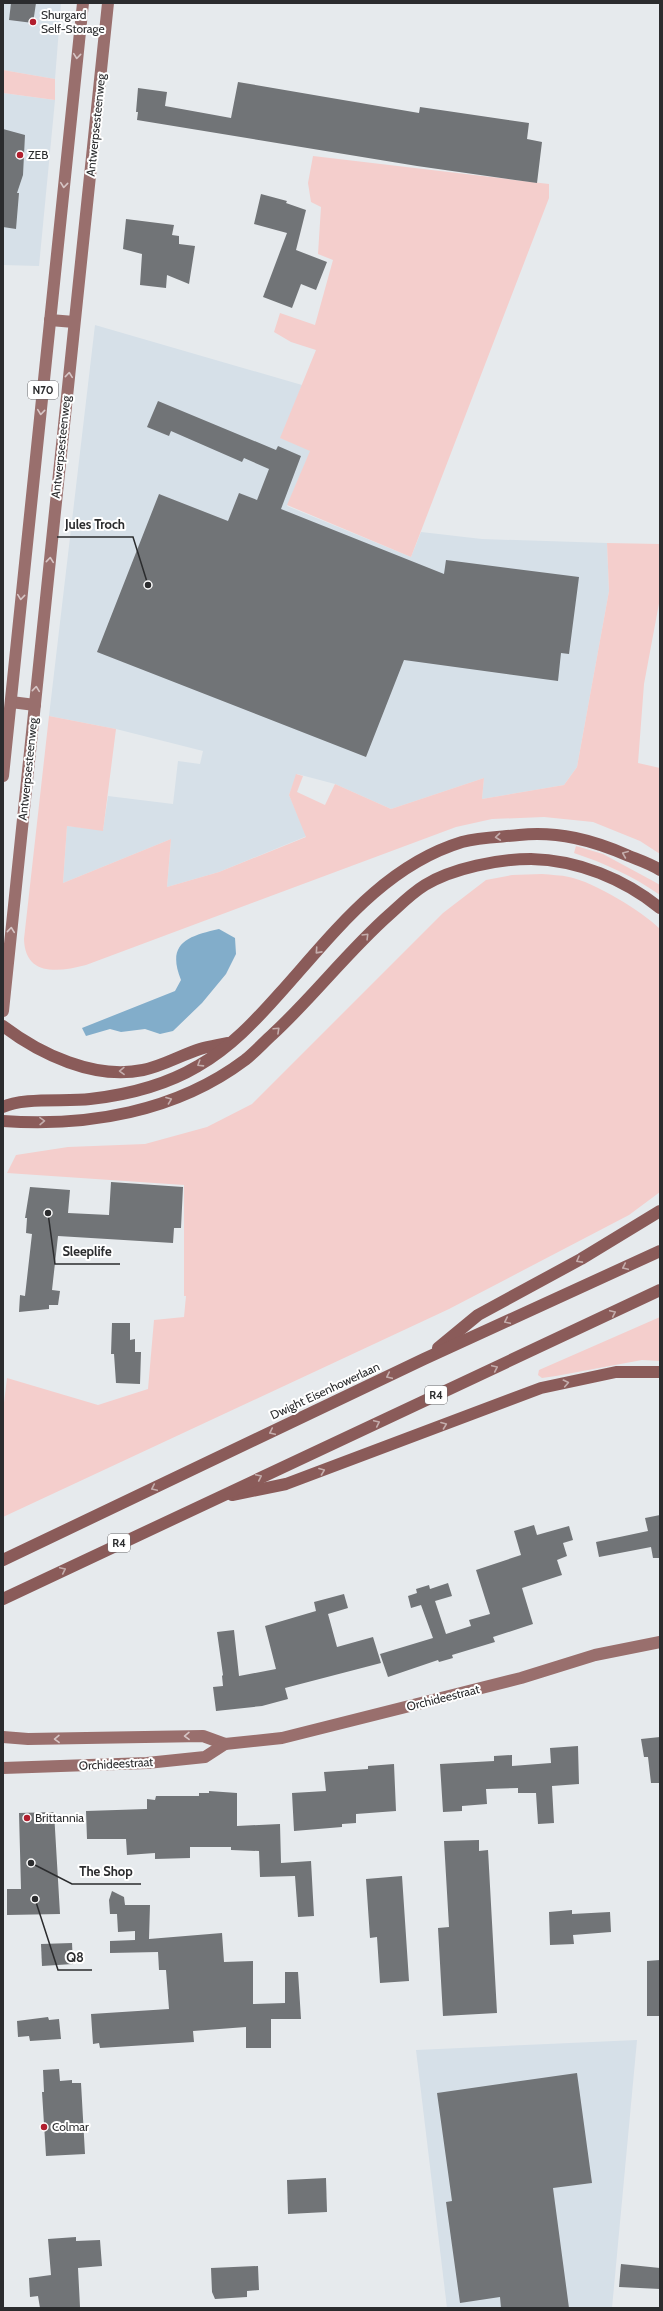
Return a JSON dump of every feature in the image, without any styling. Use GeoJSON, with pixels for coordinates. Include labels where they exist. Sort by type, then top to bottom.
{"type":"FeatureCollection","features":[{"type":"Feature","properties":{"kind":"highway"},"geometry":{"type":"LineString","coordinates":[[3,1107],[25,1102],[90,1099],[159,1084],[199,1066],[232,1042],[269,1006],[355,910],[384,883],[435,853],[463,842],[537,833],[575,836],[612,848],[660,870]]}},
{"type":"Feature","properties":{"kind":"highway"},"geometry":{"type":"LineString","coordinates":[[3,1121],[45,1121],[126,1115],[194,1091],[245,1060],[295,1013],[366,935],[425,885],[443,876],[506,859],[553,859],[594,870],[643,895],[660,908]]}},
{"type":"Feature","properties":{"kind":"highway"},"geometry":{"type":"LineString","coordinates":[[3,1026],[12,1033],[69,1062],[84,1068],[112,1071],[141,1070],[170,1062],[199,1049],[232,1042]]}},
{"type":"Feature","properties":{"kind":"highway"},"geometry":{"type":"LineString","coordinates":[[424,1359],[478,1315],[581,1259],[660,1211]]}},
{"type":"Feature","properties":{"kind":"highway","name":"Dwight Eisenhowerlaan"},"geometry":{"type":"LineString","coordinates":[[3,1560],[424,1359],[660,1251]]}},
{"type":"Feature","properties":{"kind":"highway","name":"R4"},"geometry":{"type":"LineString","coordinates":[[3,1599],[660,1290]]}},
{"type":"Feature","properties":{"kind":"highway"},"geometry":{"type":"LineString","coordinates":[[211,1500],[286,1484],[541,1388],[616,1372],[660,1372]]}},
{"type":"Feature","properties":{"kind":"main road","name":"Antwerpsesteenweg"},"geometry":{"type":"LineString","coordinates":[[3,776],[83,3]]}},
{"type":"Feature","properties":{"kind":"main road","name":"Antwerpsesteenweg"},"geometry":{"type":"LineString","coordinates":[[3,1011],[108,3]]}},
{"type":"Feature","properties":{"kind":"main road"},"geometry":{"type":"LineString","coordinates":[[50,320],[74,322]]}},
{"type":"Feature","properties":{"kind":"main road"},"geometry":{"type":"LineString","coordinates":[[11,702],[35,706]]}},
{"type":"Feature","properties":{"kind":"main road","name":"Orchideestraat"},"geometry":{"type":"LineString","coordinates":[[3,1737],[28,1739],[203,1736],[224,1744],[282,1738],[508,1682],[595,1655],[660,1642]]}},
{"type":"Feature","properties":{"kind":"main road","name":"Orchideestraat"},"geometry":{"type":"LineString","coordinates":[[3,1768],[147,1763],[205,1757],[224,1744]]}},
{"type":"Feature","properties":{"kind":"shaded area"},"geometry":{"type":"Polygon","coordinates":[[[3,3],[61,3],[55,79],[3,70],[3,3]]]}},
{"type":"Feature","properties":{"kind":"shaded area"},"geometry":{"type":"Polygon","coordinates":[[[3,70],[55,79],[55,100],[3,93],[3,70]]]}},
{"type":"Feature","properties":{"kind":"shaded area"},"geometry":{"type":"Polygon","coordinates":[[[3,93],[55,100],[39,266],[3,265],[3,93]]]}},
{"type":"Feature","properties":{"kind":"shaded area"},"geometry":{"type":"Polygon","coordinates":[[[313,156],[549,184],[549,198],[411,557],[287,505],[310,451],[280,438],[316,350],[291,342],[274,332],[280,313],[315,325],[333,260],[318,254],[321,207],[311,202],[308,183],[313,156]]]}},
{"type":"Feature","properties":{"kind":"shaded area"},"geometry":{"type":"Polygon","coordinates":[[[95,325],[302,385],[281,438],[311,450],[287,506],[411,557],[421,532],[482,539],[607,543],[609,591],[577,767],[564,785],[482,799],[484,778],[391,809],[335,784],[297,774],[289,795],[307,836],[219,872],[167,887],[171,839],[63,883],[67,826],[103,830],[108,796],[173,804],[178,761],[200,764],[203,751],[116,729],[49,716],[95,325]]]}},
{"type":"Feature","properties":{"kind":"shaded area"},"geometry":{"type":"Polygon","coordinates":[[[607,543],[660,544],[660,598],[644,684],[638,763],[660,768],[660,854],[640,841],[593,822],[544,817],[492,819],[456,827],[86,965],[55,970],[37,966],[30,960],[26,951],[24,939],[49,716],[116,729],[103,831],[67,826],[63,883],[171,839],[167,887],[219,872],[306,837],[289,795],[296,774],[303,776],[297,792],[325,805],[335,784],[391,809],[484,778],[482,799],[564,785],[577,767],[609,591],[607,543]]]}},
{"type":"Feature","properties":{"kind":"shaded area"},"geometry":{"type":"Polygon","coordinates":[[[576,846],[603,854],[660,885],[660,895],[618,871],[574,853],[576,846]]]}},
{"type":"Feature","properties":{"kind":"shaded area"},"geometry":{"type":"Polygon","coordinates":[[[542,874],[569,877],[604,891],[642,914],[660,929],[660,1192],[629,1215],[449,1309],[3,1517],[3,1411],[7,1378],[98,1405],[148,1389],[154,1320],[184,1317],[186,1296],[184,1296],[184,1185],[7,1173],[16,1155],[68,1147],[145,1144],[207,1127],[252,1104],[443,913],[486,880],[512,875],[542,874]]]}},
{"type":"Feature","properties":{"kind":"shaded area"},"geometry":{"type":"Polygon","coordinates":[[[660,1317],[660,1361],[642,1360],[542,1378],[538,1375],[539,1370],[660,1317]]]}},
{"type":"Feature","properties":{"kind":"shaded area"},"geometry":{"type":"Polygon","coordinates":[[[637,2040],[612,2308],[447,2308],[416,2050],[637,2040]]]}},
{"type":"Feature","properties":{"kind":"water"},"geometry":{"type":"Polygon","coordinates":[[[219,929],[235,938],[236,954],[226,974],[202,1003],[173,1031],[160,1034],[145,1029],[121,1032],[110,1029],[86,1036],[82,1028],[175,991],[181,980],[176,957],[178,949],[189,938],[219,929]]]}},
{"type":"Feature","properties":{"kind":"building"},"geometry":{"type":"Polygon","coordinates":[[[11,3],[36,3],[33,23],[9,20],[11,3]]]}},
{"type":"Feature","properties":{"kind":"building"},"geometry":{"type":"Polygon","coordinates":[[[238,82],[419,113],[420,107],[529,123],[527,139],[542,142],[537,183],[417,166],[137,120],[138,112],[136,112],[138,88],[167,92],[165,106],[231,118],[238,82]]]}},
{"type":"Feature","properties":{"kind":"building"},"geometry":{"type":"Polygon","coordinates":[[[3,129],[25,135],[23,175],[17,193],[19,193],[16,229],[3,227],[3,129]]]}},
{"type":"Feature","properties":{"kind":"building"},"geometry":{"type":"Polygon","coordinates":[[[261,194],[287,201],[286,203],[306,210],[296,250],[327,262],[316,290],[301,284],[292,308],[263,297],[287,233],[254,224],[261,194]]]}},
{"type":"Feature","properties":{"kind":"building"},"geometry":{"type":"Polygon","coordinates":[[[126,219],[174,225],[172,235],[179,236],[179,244],[195,246],[189,284],[167,275],[166,288],[140,285],[142,254],[123,249],[126,219]]]}},
{"type":"Feature","properties":{"kind":"building"},"geometry":{"type":"Polygon","coordinates":[[[158,401],[276,450],[278,446],[301,456],[281,509],[444,574],[446,560],[579,577],[569,654],[561,653],[558,681],[404,660],[366,757],[97,652],[159,494],[228,521],[239,493],[257,500],[269,469],[244,458],[242,462],[171,431],[169,436],[147,427],[158,401]]]}},
{"type":"Feature","properties":{"kind":"building"},"geometry":{"type":"Polygon","coordinates":[[[111,1182],[183,1187],[181,1228],[174,1228],[173,1243],[58,1236],[52,1290],[60,1291],[58,1305],[49,1305],[49,1309],[19,1312],[20,1295],[25,1296],[32,1234],[26,1233],[27,1218],[25,1218],[30,1187],[70,1190],[68,1213],[109,1215],[111,1182]]]}},
{"type":"Feature","properties":{"kind":"building"},"geometry":{"type":"Polygon","coordinates":[[[112,1323],[130,1323],[130,1340],[135,1339],[135,1352],[141,1352],[140,1384],[116,1383],[114,1354],[111,1354],[112,1323]]]}},
{"type":"Feature","properties":{"kind":"building"},"geometry":{"type":"Polygon","coordinates":[[[660,1515],[660,1558],[653,1558],[651,1547],[599,1557],[596,1542],[648,1531],[645,1518],[660,1515]]]}},
{"type":"Feature","properties":{"kind":"building"},"geometry":{"type":"Polygon","coordinates":[[[534,1525],[537,1535],[569,1526],[573,1540],[563,1543],[567,1556],[557,1560],[562,1575],[522,1588],[533,1624],[493,1637],[495,1642],[452,1655],[453,1658],[439,1662],[438,1660],[388,1677],[380,1654],[433,1638],[421,1605],[411,1608],[408,1596],[417,1593],[416,1589],[429,1585],[430,1589],[448,1583],[452,1596],[435,1601],[446,1634],[471,1626],[469,1620],[490,1614],[476,1570],[521,1555],[514,1531],[534,1525]]]}},
{"type":"Feature","properties":{"kind":"building"},"geometry":{"type":"Polygon","coordinates":[[[344,1594],[348,1608],[328,1614],[337,1647],[373,1637],[381,1663],[285,1688],[288,1699],[262,1706],[216,1711],[213,1687],[223,1686],[223,1675],[217,1632],[234,1630],[239,1676],[276,1669],[265,1626],[316,1611],[314,1602],[344,1594]]]}},
{"type":"Feature","properties":{"kind":"building"},"geometry":{"type":"Polygon","coordinates":[[[660,1737],[660,1783],[651,1783],[648,1757],[644,1757],[641,1739],[660,1737]]]}},
{"type":"Feature","properties":{"kind":"building"},"geometry":{"type":"Polygon","coordinates":[[[578,1746],[579,1784],[552,1786],[554,1823],[538,1824],[536,1793],[518,1793],[518,1788],[486,1789],[487,1804],[462,1806],[462,1811],[443,1812],[440,1764],[494,1761],[494,1756],[512,1755],[512,1766],[551,1763],[550,1748],[578,1746]]]}},
{"type":"Feature","properties":{"kind":"building"},"geometry":{"type":"Polygon","coordinates":[[[394,1764],[396,1811],[356,1814],[356,1823],[342,1824],[342,1827],[294,1831],[292,1793],[326,1791],[324,1772],[368,1769],[368,1766],[394,1764]]]}},
{"type":"Feature","properties":{"kind":"building"},"geometry":{"type":"Polygon","coordinates":[[[209,1791],[237,1793],[237,1826],[280,1824],[281,1863],[311,1861],[314,1916],[298,1917],[295,1876],[260,1877],[259,1851],[231,1850],[231,1847],[190,1847],[190,1858],[155,1859],[155,1853],[127,1855],[126,1839],[87,1839],[86,1811],[147,1809],[147,1799],[155,1800],[156,1796],[199,1796],[199,1793],[209,1793],[209,1791]]]}},
{"type":"Feature","properties":{"kind":"building"},"geometry":{"type":"Polygon","coordinates":[[[54,1812],[60,1914],[7,1915],[7,1889],[21,1889],[19,1813],[54,1812]]]}},
{"type":"Feature","properties":{"kind":"building"},"geometry":{"type":"Polygon","coordinates":[[[479,1840],[479,1851],[488,1850],[497,2013],[443,2016],[438,1928],[449,1927],[444,1841],[479,1840]]]}},
{"type":"Feature","properties":{"kind":"building"},"geometry":{"type":"Polygon","coordinates":[[[402,1876],[409,1981],[380,1983],[377,1937],[370,1938],[366,1879],[402,1876]]]}},
{"type":"Feature","properties":{"kind":"building"},"geometry":{"type":"Polygon","coordinates":[[[112,1891],[124,1897],[125,1905],[150,1905],[149,1939],[222,1933],[224,1962],[253,1961],[253,2004],[285,2003],[285,1972],[298,1972],[301,2019],[271,2019],[271,2048],[246,2048],[246,2027],[193,2031],[194,2042],[100,2048],[99,2043],[93,2044],[91,2014],[169,2009],[166,1970],[159,1970],[158,1952],[110,1953],[110,1941],[135,1940],[135,1931],[118,1932],[117,1914],[110,1914],[109,1900],[112,1891]]]}},
{"type":"Feature","properties":{"kind":"building"},"geometry":{"type":"Polygon","coordinates":[[[572,1910],[572,1914],[610,1912],[611,1932],[573,1935],[574,1944],[550,1945],[549,1912],[572,1910]]]}},
{"type":"Feature","properties":{"kind":"building"},"geometry":{"type":"Polygon","coordinates":[[[72,1943],[73,1964],[42,1966],[41,1944],[72,1943]]]}},
{"type":"Feature","properties":{"kind":"building"},"geometry":{"type":"Polygon","coordinates":[[[660,1960],[660,2016],[647,2016],[647,1961],[660,1960]]]}},
{"type":"Feature","properties":{"kind":"building"},"geometry":{"type":"Polygon","coordinates":[[[48,2017],[49,2020],[59,2019],[61,2039],[30,2041],[29,2036],[18,2037],[17,2021],[48,2017]]]}},
{"type":"Feature","properties":{"kind":"building"},"geometry":{"type":"Polygon","coordinates":[[[59,2069],[60,2081],[72,2080],[72,2083],[81,2083],[85,2154],[46,2156],[42,2092],[44,2092],[43,2070],[59,2069]]]}},
{"type":"Feature","properties":{"kind":"building"},"geometry":{"type":"Polygon","coordinates":[[[577,2073],[592,2183],[553,2188],[569,2308],[501,2308],[500,2297],[460,2303],[446,2202],[452,2201],[437,2093],[577,2073]]]}},
{"type":"Feature","properties":{"kind":"building"},"geometry":{"type":"Polygon","coordinates":[[[326,2178],[327,2212],[288,2214],[287,2180],[326,2178]]]}},
{"type":"Feature","properties":{"kind":"building"},"geometry":{"type":"Polygon","coordinates":[[[76,2237],[76,2241],[100,2240],[102,2266],[78,2268],[80,2307],[40,2308],[38,2296],[30,2297],[29,2278],[51,2275],[48,2239],[76,2237]]]}},
{"type":"Feature","properties":{"kind":"building"},"geometry":{"type":"Polygon","coordinates":[[[621,2264],[660,2268],[660,2289],[619,2287],[621,2264]]]}},
{"type":"Feature","properties":{"kind":"building"},"geometry":{"type":"Polygon","coordinates":[[[258,2266],[259,2290],[247,2291],[247,2297],[215,2299],[212,2292],[211,2268],[258,2266]]]}},
{"type":"Feature","properties":{"kind":"place","name":"Shurgard Self-Storage"},"geometry":{"type":"Point","coordinates":[33,22]}},
{"type":"Feature","properties":{"kind":"place","name":"ZEB"},"geometry":{"type":"Point","coordinates":[20,155]}},
{"type":"Feature","properties":{"kind":"place","name":"Jules Troch"},"geometry":{"type":"Point","coordinates":[148,585]}},
{"type":"Feature","properties":{"kind":"place","name":"Sleeplife"},"geometry":{"type":"Point","coordinates":[48,1213]}},
{"type":"Feature","properties":{"kind":"place","name":"Brittannia"},"geometry":{"type":"Point","coordinates":[27,1818]}},
{"type":"Feature","properties":{"kind":"place","name":"The Shop"},"geometry":{"type":"Point","coordinates":[31,1863]}},
{"type":"Feature","properties":{"kind":"place","name":"Q8"},"geometry":{"type":"Point","coordinates":[35,1899]}},
{"type":"Feature","properties":{"kind":"place","name":"Colmar"},"geometry":{"type":"Point","coordinates":[44,2127]}}]}
